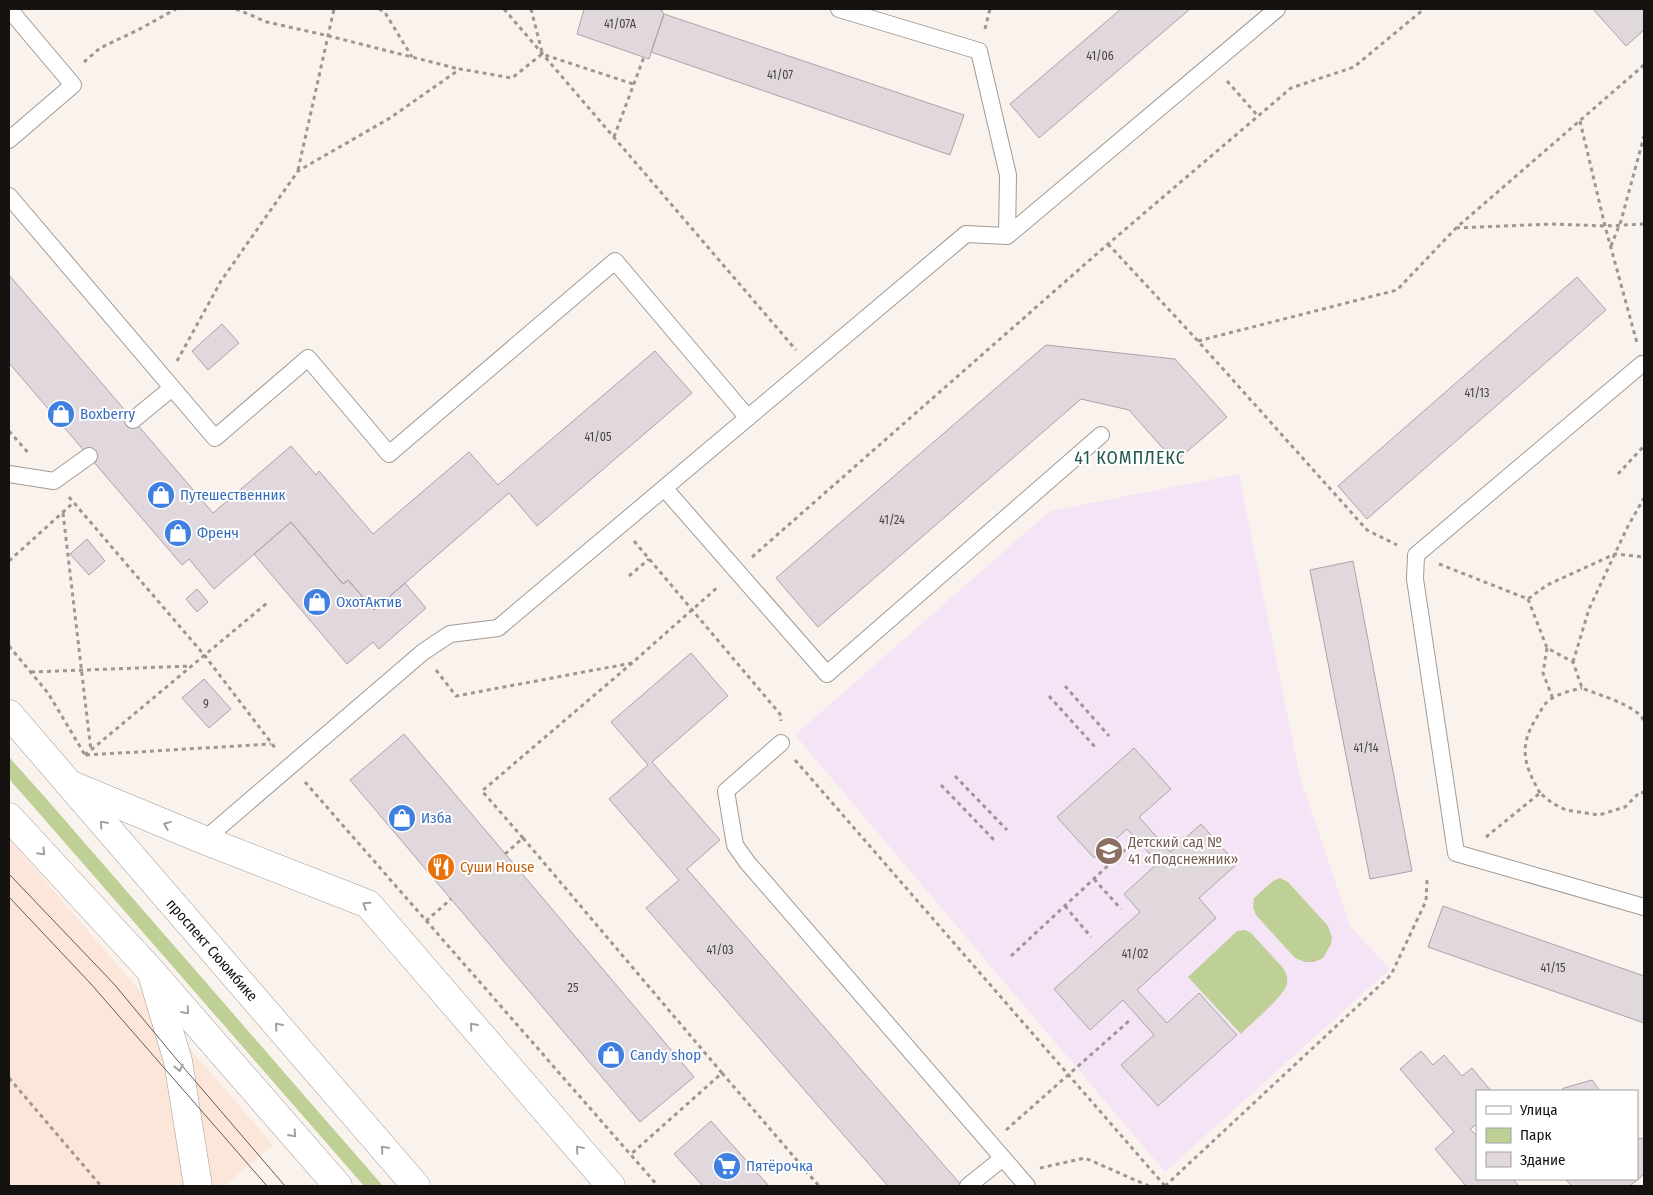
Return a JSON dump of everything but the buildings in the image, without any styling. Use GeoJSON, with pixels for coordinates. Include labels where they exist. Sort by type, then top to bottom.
{"type":"FeatureCollection","features":[{"type":"Feature","properties":{"kind":"main road","name":"проспект Сююмбике"},"geometry":{"type":"LineString","coordinates":[[9,714],[416,1186]]}},
{"type":"Feature","properties":{"kind":"main road"},"geometry":{"type":"LineString","coordinates":[[69,784],[204,840],[368,904],[611,1186]]}},
{"type":"Feature","properties":{"kind":"main road"},"geometry":{"type":"LineString","coordinates":[[9,816],[151,971],[338,1186]]}},
{"type":"Feature","properties":{"kind":"main road"},"geometry":{"type":"LineString","coordinates":[[151,971],[178,1062],[198,1186]]}},
{"type":"Feature","properties":{"kind":"lane"},"geometry":{"type":"LineString","coordinates":[[9,9],[73,85],[9,140]]}},
{"type":"Feature","properties":{"kind":"lane"},"geometry":{"type":"LineString","coordinates":[[839,9],[979,51],[1008,174],[1007,236]]}},
{"type":"Feature","properties":{"kind":"lane"},"geometry":{"type":"LineString","coordinates":[[204,840],[423,652],[450,634],[498,628],[966,234],[1007,236],[1277,9]]}},
{"type":"Feature","properties":{"kind":"lane"},"geometry":{"type":"LineString","coordinates":[[9,196],[215,438],[308,358],[389,454],[615,262],[748,418]]}},
{"type":"Feature","properties":{"kind":"lane"},"geometry":{"type":"LineString","coordinates":[[1643,365],[1416,555],[1415,579],[1456,853],[1644,907]]}},
{"type":"Feature","properties":{"kind":"lane"},"geometry":{"type":"LineString","coordinates":[[133,420],[169,385]]}},
{"type":"Feature","properties":{"kind":"lane"},"geometry":{"type":"LineString","coordinates":[[665,489],[827,674],[1101,435]]}},
{"type":"Feature","properties":{"kind":"lane"},"geometry":{"type":"LineString","coordinates":[[9,474],[54,480],[89,456]]}},
{"type":"Feature","properties":{"kind":"lane"},"geometry":{"type":"LineString","coordinates":[[781,743],[726,791],[735,845],[747,862],[1027,1186]]}},
{"type":"Feature","properties":{"kind":"lane"},"geometry":{"type":"LineString","coordinates":[[968,1186],[1003,1158]]}},
{"type":"Feature","properties":{"kind":"path"},"geometry":{"type":"LineString","coordinates":[[67,77],[100,48],[176,9]]}},
{"type":"Feature","properties":{"kind":"path"},"geometry":{"type":"LineString","coordinates":[[236,9],[268,22],[460,69],[512,78],[542,54]]}},
{"type":"Feature","properties":{"kind":"path"},"geometry":{"type":"LineString","coordinates":[[169,385],[221,281],[298,170],[334,9]]}},
{"type":"Feature","properties":{"kind":"path"},"geometry":{"type":"LineString","coordinates":[[380,9],[384,11],[412,56]]}},
{"type":"Feature","properties":{"kind":"path"},"geometry":{"type":"LineString","coordinates":[[504,9],[810,366]]}},
{"type":"Feature","properties":{"kind":"path"},"geometry":{"type":"LineString","coordinates":[[532,9],[542,54]]}},
{"type":"Feature","properties":{"kind":"path"},"geometry":{"type":"LineString","coordinates":[[819,1186],[482,791],[632,663],[1108,244],[1291,88],[1354,67],[1424,9]]}},
{"type":"Feature","properties":{"kind":"path"},"geometry":{"type":"LineString","coordinates":[[542,54],[634,84]]}},
{"type":"Feature","properties":{"kind":"path"},"geometry":{"type":"LineString","coordinates":[[614,137],[644,57]]}},
{"type":"Feature","properties":{"kind":"path"},"geometry":{"type":"LineString","coordinates":[[1213,64],[1258,116]]}},
{"type":"Feature","properties":{"kind":"path"},"geometry":{"type":"LineString","coordinates":[[1198,341],[1397,290],[1456,228],[1644,65]]}},
{"type":"Feature","properties":{"kind":"path"},"geometry":{"type":"LineString","coordinates":[[298,170],[390,118],[460,69]]}},
{"type":"Feature","properties":{"kind":"path"},"geometry":{"type":"LineString","coordinates":[[1580,121],[1605,226],[1643,365]]}},
{"type":"Feature","properties":{"kind":"path"},"geometry":{"type":"LineString","coordinates":[[1611,247],[1644,136]]}},
{"type":"Feature","properties":{"kind":"path"},"geometry":{"type":"LineString","coordinates":[[1456,228],[1551,224],[1605,226],[1644,224]]}},
{"type":"Feature","properties":{"kind":"path"},"geometry":{"type":"LineString","coordinates":[[1108,244],[1198,341],[1367,530],[1416,555],[1528,599],[1547,648],[1543,673],[1553,699]]}},
{"type":"Feature","properties":{"kind":"path"},"geometry":{"type":"LineString","coordinates":[[9,431],[32,457]]}},
{"type":"Feature","properties":{"kind":"path"},"geometry":{"type":"LineString","coordinates":[[1618,474],[1644,446]]}},
{"type":"Feature","properties":{"kind":"path"},"geometry":{"type":"LineString","coordinates":[[67,496],[205,656],[271,744],[658,1186]]}},
{"type":"Feature","properties":{"kind":"path"},"geometry":{"type":"LineString","coordinates":[[1582,688],[1573,662],[1589,609],[1644,498]]}},
{"type":"Feature","properties":{"kind":"path"},"geometry":{"type":"LineString","coordinates":[[9,561],[73,503]]}},
{"type":"Feature","properties":{"kind":"path"},"geometry":{"type":"LineString","coordinates":[[63,513],[91,751]]}},
{"type":"Feature","properties":{"kind":"path"},"geometry":{"type":"LineString","coordinates":[[621,525],[690,610],[780,714],[781,743],[1165,1186],[1391,975],[1426,900],[1428,880]]}},
{"type":"Feature","properties":{"kind":"path"},"geometry":{"type":"LineString","coordinates":[[1528,599],[1548,584],[1615,554],[1644,557]]}},
{"type":"Feature","properties":{"kind":"path"},"geometry":{"type":"LineString","coordinates":[[628,576],[649,559]]}},
{"type":"Feature","properties":{"kind":"path"},"geometry":{"type":"LineString","coordinates":[[85,756],[268,603]]}},
{"type":"Feature","properties":{"kind":"path"},"geometry":{"type":"LineString","coordinates":[[9,646],[48,693],[85,756]]}},
{"type":"Feature","properties":{"kind":"path"},"geometry":{"type":"LineString","coordinates":[[1547,648],[1573,662]]}},
{"type":"Feature","properties":{"kind":"path"},"geometry":{"type":"LineString","coordinates":[[423,652],[456,696],[632,663]]}},
{"type":"Feature","properties":{"kind":"path"},"geometry":{"type":"LineString","coordinates":[[31,672],[192,666]]}},
{"type":"Feature","properties":{"kind":"path"},"geometry":{"type":"LineString","coordinates":[[1065,686],[1109,736]]}},
{"type":"Feature","properties":{"kind":"path"},"geometry":{"type":"LineString","coordinates":[[1644,721],[1642,716],[1625,705],[1582,688],[1561,694],[1546,704],[1532,725],[1525,743],[1525,759],[1529,774],[1540,793],[1552,803],[1566,810],[1599,815],[1626,807],[1642,793],[1644,786]]}},
{"type":"Feature","properties":{"kind":"path"},"geometry":{"type":"LineString","coordinates":[[1049,696],[1096,748]]}},
{"type":"Feature","properties":{"kind":"path"},"geometry":{"type":"LineString","coordinates":[[85,756],[271,744]]}},
{"type":"Feature","properties":{"kind":"path"},"geometry":{"type":"LineString","coordinates":[[954,776],[1007,830]]}},
{"type":"Feature","properties":{"kind":"path"},"geometry":{"type":"LineString","coordinates":[[941,786],[995,841]]}},
{"type":"Feature","properties":{"kind":"path"},"geometry":{"type":"LineString","coordinates":[[1456,853],[1488,836],[1540,793]]}},
{"type":"Feature","properties":{"kind":"path"},"geometry":{"type":"LineString","coordinates":[[505,854],[523,838]]}},
{"type":"Feature","properties":{"kind":"path"},"geometry":{"type":"LineString","coordinates":[[1011,956],[1128,847]]}},
{"type":"Feature","properties":{"kind":"path"},"geometry":{"type":"LineString","coordinates":[[1094,879],[1121,909]]}},
{"type":"Feature","properties":{"kind":"path"},"geometry":{"type":"LineString","coordinates":[[426,921],[451,899]]}},
{"type":"Feature","properties":{"kind":"path"},"geometry":{"type":"LineString","coordinates":[[1065,906],[1092,937]]}},
{"type":"Feature","properties":{"kind":"path"},"geometry":{"type":"LineString","coordinates":[[991,1144],[1129,1021]]}},
{"type":"Feature","properties":{"kind":"path"},"geometry":{"type":"LineString","coordinates":[[630,1155],[722,1074]]}},
{"type":"Feature","properties":{"kind":"path"},"geometry":{"type":"LineString","coordinates":[[9,1078],[101,1186]]}},
{"type":"Feature","properties":{"kind":"path"},"geometry":{"type":"LineString","coordinates":[[1015,1173],[1086,1158],[1149,1186]]}},
{"type":"Feature","properties":{"kind":"shaded area","name":"Детский сад № 41 «Подснежник»"},"geometry":{"type":"Polygon","coordinates":[[[1239,474],[1300,777],[1350,926],[1390,969],[1165,1172],[795,735],[1050,511],[1239,474]]]}},
{"type":"Feature","properties":{"kind":"shaded area"},"geometry":{"type":"Polygon","coordinates":[[[9,839],[273,1145],[224,1186],[9,1186],[9,839]]]}},
{"type":"Feature","properties":{"kind":"green space"},"geometry":{"type":"Polygon","coordinates":[[[9,757],[383,1186],[364,1186],[9,779],[9,757]]]}},
{"type":"Feature","properties":{"kind":"green space"},"geometry":{"type":"Polygon","coordinates":[[[1280,878],[1288,882],[1328,926],[1332,937],[1331,944],[1323,958],[1314,962],[1305,962],[1295,958],[1256,915],[1253,907],[1254,898],[1273,881],[1280,878]]]}},
{"type":"Feature","properties":{"kind":"green space"},"geometry":{"type":"Polygon","coordinates":[[[1245,930],[1251,933],[1283,968],[1287,981],[1281,995],[1241,1034],[1188,977],[1237,931],[1245,930]]]}},
{"type":"Feature","properties":{"kind":"tram line"},"geometry":{"type":"LineString","coordinates":[[9,874],[114,984],[285,1186]]}},
{"type":"Feature","properties":{"kind":"tram line"},"geometry":{"type":"LineString","coordinates":[[9,897],[91,984],[267,1186]]}},
{"type":"Feature","properties":{"kind":"place","name":"Boxberry"},"geometry":{"type":"Point","coordinates":[61,414]}},
{"type":"Feature","properties":{"kind":"place","name":"Путешественник"},"geometry":{"type":"Point","coordinates":[161,495]}},
{"type":"Feature","properties":{"kind":"place","name":"Френч"},"geometry":{"type":"Point","coordinates":[178,533]}},
{"type":"Feature","properties":{"kind":"place","name":"ОхотАктив"},"geometry":{"type":"Point","coordinates":[317,602]}},
{"type":"Feature","properties":{"kind":"place","name":"Изба"},"geometry":{"type":"Point","coordinates":[402,818]}},
{"type":"Feature","properties":{"kind":"place","name":"Детский сад № 41 «Подснежник»"},"geometry":{"type":"Point","coordinates":[1109,851]}},
{"type":"Feature","properties":{"kind":"place","name":"Суши House"},"geometry":{"type":"Point","coordinates":[441,867]}},
{"type":"Feature","properties":{"kind":"place","name":"Candy shop"},"geometry":{"type":"Point","coordinates":[611,1055]}},
{"type":"Feature","properties":{"kind":"place","name":"Пятёрочка"},"geometry":{"type":"Point","coordinates":[727,1166]}},
{"type":"Feature","properties":{"kind":"district","name":"41 КОМПЛЕКС"},"geometry":{"type":"Point","coordinates":[1130,458]}}]}
